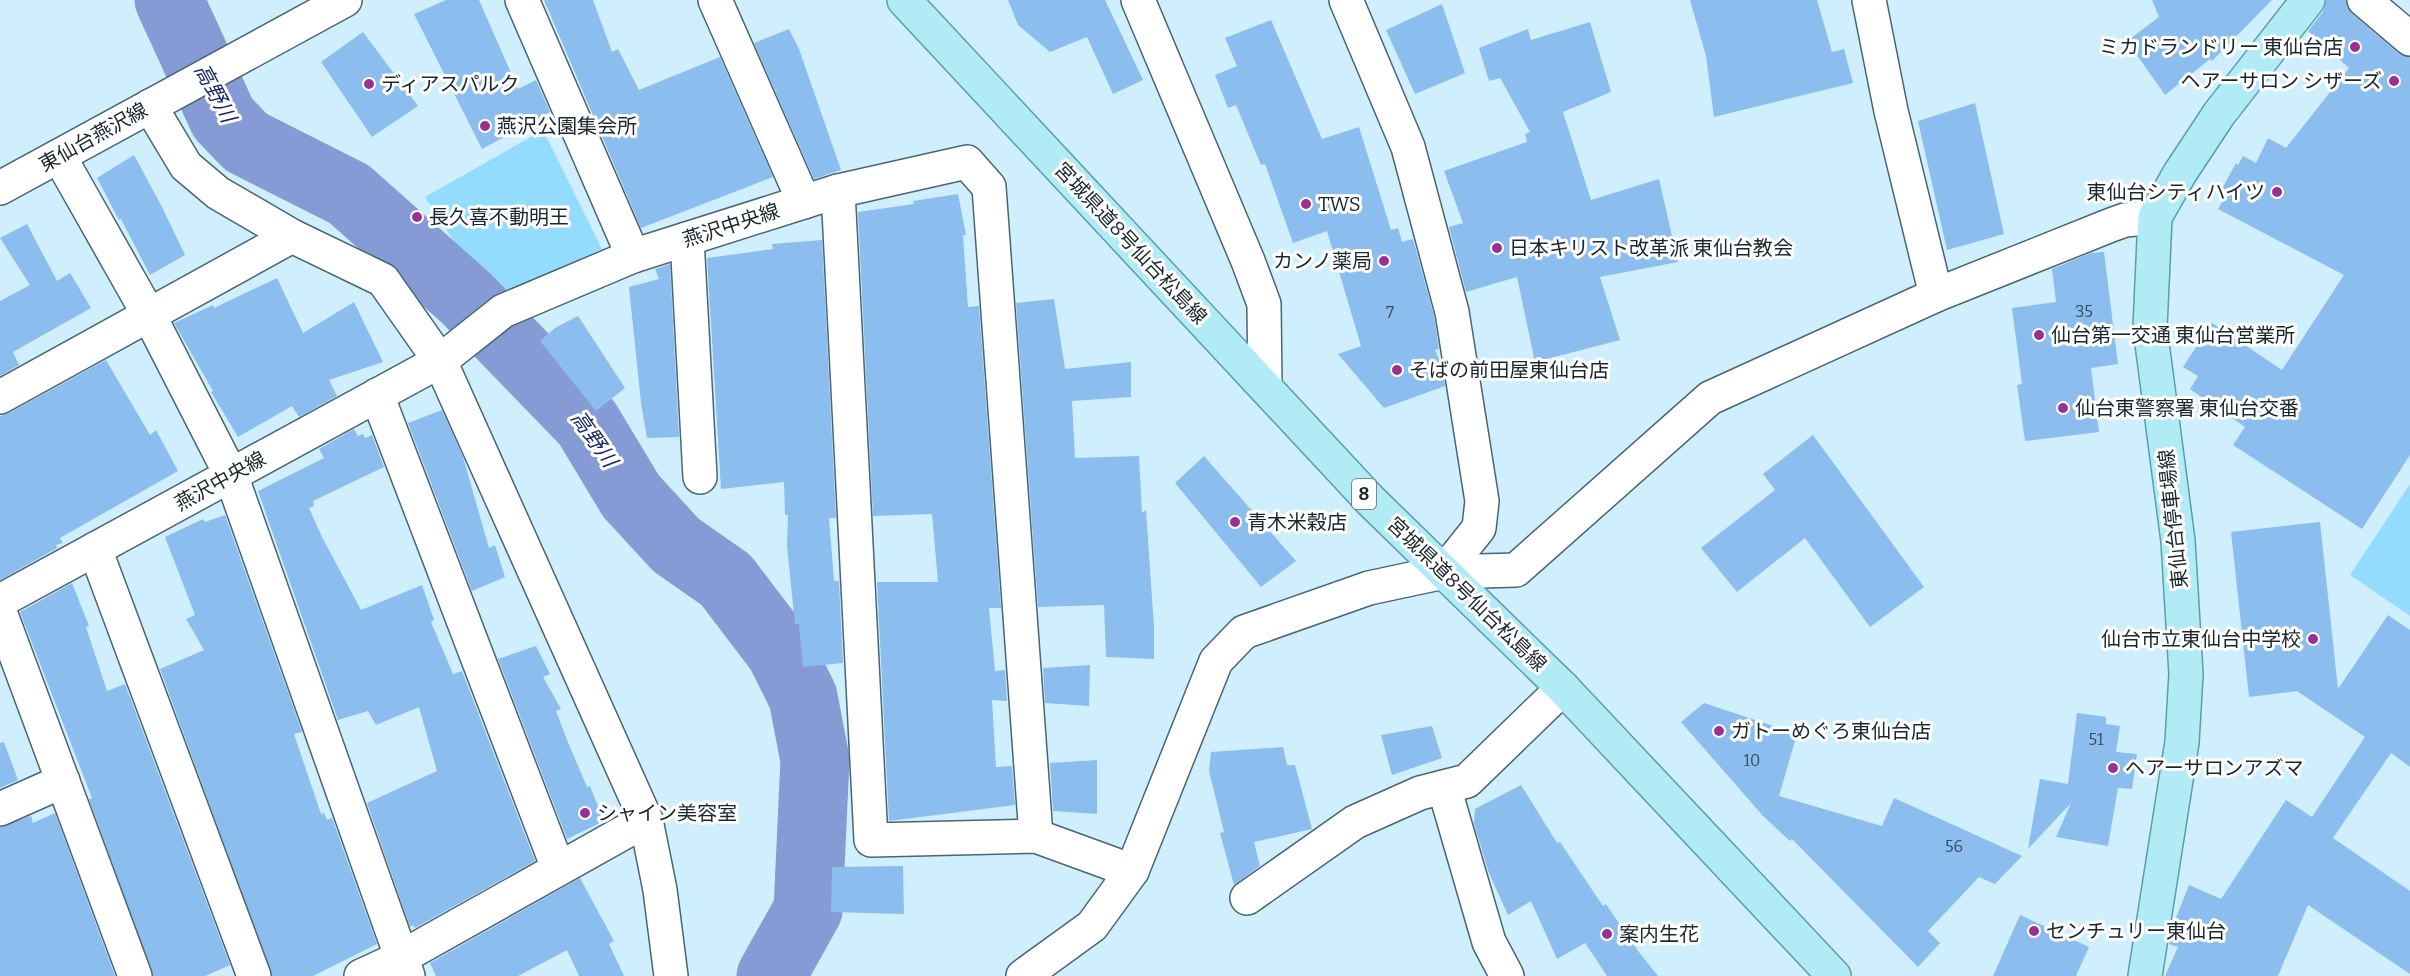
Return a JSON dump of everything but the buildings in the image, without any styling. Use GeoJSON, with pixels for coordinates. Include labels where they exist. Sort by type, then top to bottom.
{"type":"FeatureCollection","features":[{"type":"Feature","properties":{"kind":"main road","name":"宮城県道8号仙台松島線"},"geometry":{"type":"LineString","coordinates":[[904,0],[1371,501],[1563,688],[1834,976]]}},
{"type":"Feature","properties":{"kind":"main road","name":"東仙台停車場線"},"geometry":{"type":"LineString","coordinates":[[2145,976],[2182,742],[2186,674],[2178,541],[2150,328],[2155,217],[2180,173],[2220,114],[2308,0]]}},
{"type":"Feature","properties":{"kind":"street","name":"東仙台燕沢線"},"geometry":{"type":"LineString","coordinates":[[0,188],[345,0]]}},
{"type":"Feature","properties":{"kind":"street"},"geometry":{"type":"LineString","coordinates":[[522,0],[633,256]]}},
{"type":"Feature","properties":{"kind":"street"},"geometry":{"type":"LineString","coordinates":[[716,0],[804,202]]}},
{"type":"Feature","properties":{"kind":"street"},"geometry":{"type":"LineString","coordinates":[[1138,0],[1244,250],[1264,304],[1265,387]]}},
{"type":"Feature","properties":{"kind":"street"},"geometry":{"type":"LineString","coordinates":[[1346,0],[1408,147],[1452,312],[1482,501],[1479,528],[1444,572]]}},
{"type":"Feature","properties":{"kind":"street"},"geometry":{"type":"LineString","coordinates":[[1869,0],[1891,111],[1936,295]]}},
{"type":"Feature","properties":{"kind":"street"},"geometry":{"type":"LineString","coordinates":[[2364,0],[2410,39]]}},
{"type":"Feature","properties":{"kind":"street"},"geometry":{"type":"LineString","coordinates":[[150,106],[186,166],[218,193],[292,236],[383,280],[453,352],[646,820],[660,890],[671,976]]}},
{"type":"Feature","properties":{"kind":"street"},"geometry":{"type":"LineString","coordinates":[[59,156],[149,315],[231,475],[404,967]]}},
{"type":"Feature","properties":{"kind":"street","name":"燕沢中央線"},"geometry":{"type":"LineString","coordinates":[[0,601],[453,352],[503,311],[633,256],[838,191],[968,162],[989,187],[1036,836]]}},
{"type":"Feature","properties":{"kind":"street"},"geometry":{"type":"LineString","coordinates":[[838,191],[871,840],[1036,836],[1132,871]]}},
{"type":"Feature","properties":{"kind":"street"},"geometry":{"type":"LineString","coordinates":[[1023,976],[1092,926],[1132,871],[1216,661],[1244,632],[1369,588],[1444,572],[1516,570],[1710,398],[1936,295],[2125,220],[2155,217]]}},
{"type":"Feature","properties":{"kind":"street"},"geometry":{"type":"LineString","coordinates":[[0,397],[292,236]]}},
{"type":"Feature","properties":{"kind":"street"},"geometry":{"type":"LineString","coordinates":[[687,239],[700,477]]}},
{"type":"Feature","properties":{"kind":"street"},"geometry":{"type":"LineString","coordinates":[[377,395],[558,868]]}},
{"type":"Feature","properties":{"kind":"street"},"geometry":{"type":"LineString","coordinates":[[95,549],[254,976]]}},
{"type":"Feature","properties":{"kind":"street"},"geometry":{"type":"LineString","coordinates":[[0,612],[135,976]]}},
{"type":"Feature","properties":{"kind":"street"},"geometry":{"type":"LineString","coordinates":[[1247,897],[1355,822],[1420,793],[1467,781],[1563,688]]}},
{"type":"Feature","properties":{"kind":"street"},"geometry":{"type":"LineString","coordinates":[[0,809],[63,781]]}},
{"type":"Feature","properties":{"kind":"street"},"geometry":{"type":"LineString","coordinates":[[1444,787],[1489,942],[1507,976]]}},
{"type":"Feature","properties":{"kind":"street"},"geometry":{"type":"LineString","coordinates":[[361,976],[404,967],[558,868],[646,820]]}},
{"type":"Feature","properties":{"kind":"shaded area"},"geometry":{"type":"Polygon","coordinates":[[[543,130],[602,249],[492,299],[425,197],[543,130]]]}},
{"type":"Feature","properties":{"kind":"shaded area"},"geometry":{"type":"Polygon","coordinates":[[[2410,484],[2410,616],[2350,575],[2410,484]]]}},
{"type":"Feature","properties":{"kind":"waterway","name":"高野川"},"geometry":{"type":"LineString","coordinates":[[169,0],[223,118],[246,142],[349,194],[466,298],[587,423],[631,496],[676,545],[726,580],[780,651],[803,697],[815,760],[808,910],[771,976]]}},
{"type":"Feature","properties":{"kind":"place","name":"ミカドランドリー 東仙台店"},"geometry":{"type":"Point","coordinates":[2355,47]}},
{"type":"Feature","properties":{"kind":"place","name":"ヘアーサロン シザーズ"},"geometry":{"type":"Point","coordinates":[2394,81]}},
{"type":"Feature","properties":{"kind":"place","name":"ディアスパルク"},"geometry":{"type":"Point","coordinates":[369,84]}},
{"type":"Feature","properties":{"kind":"place","name":"燕沢公園集会所"},"geometry":{"type":"Point","coordinates":[485,126]}},
{"type":"Feature","properties":{"kind":"place","name":"東仙台シティハイツ"},"geometry":{"type":"Point","coordinates":[2277,192]}},
{"type":"Feature","properties":{"kind":"place","name":"TWS"},"geometry":{"type":"Point","coordinates":[1306,204]}},
{"type":"Feature","properties":{"kind":"place","name":"長久喜不動明王"},"geometry":{"type":"Point","coordinates":[417,217]}},
{"type":"Feature","properties":{"kind":"place","name":"日本キリスト改革派 東仙台教会"},"geometry":{"type":"Point","coordinates":[1497,248]}},
{"type":"Feature","properties":{"kind":"place","name":"カンノ薬局"},"geometry":{"type":"Point","coordinates":[1384,261]}},
{"type":"Feature","properties":{"kind":"place","name":"仙台第一交通 東仙台営業所"},"geometry":{"type":"Point","coordinates":[2039,335]}},
{"type":"Feature","properties":{"kind":"place","name":"そばの前田屋東仙台店"},"geometry":{"type":"Point","coordinates":[1397,370]}},
{"type":"Feature","properties":{"kind":"place","name":"仙台東警察署 東仙台交番"},"geometry":{"type":"Point","coordinates":[2063,408]}},
{"type":"Feature","properties":{"kind":"place","name":"青木米穀店"},"geometry":{"type":"Point","coordinates":[1235,522]}},
{"type":"Feature","properties":{"kind":"place","name":"仙台市立東仙台中学校"},"geometry":{"type":"Point","coordinates":[2313,639]}},
{"type":"Feature","properties":{"kind":"place","name":"ガトーめぐろ東仙台店"},"geometry":{"type":"Point","coordinates":[1719,731]}},
{"type":"Feature","properties":{"kind":"place","name":"ヘアーサロンアズマ"},"geometry":{"type":"Point","coordinates":[2113,768]}},
{"type":"Feature","properties":{"kind":"place","name":"シャイン美容室"},"geometry":{"type":"Point","coordinates":[585,813]}},
{"type":"Feature","properties":{"kind":"place","name":"センチュリー東仙台"},"geometry":{"type":"Point","coordinates":[2034,931]}},
{"type":"Feature","properties":{"kind":"place","name":"案内生花"},"geometry":{"type":"Point","coordinates":[1607,934]}}]}
